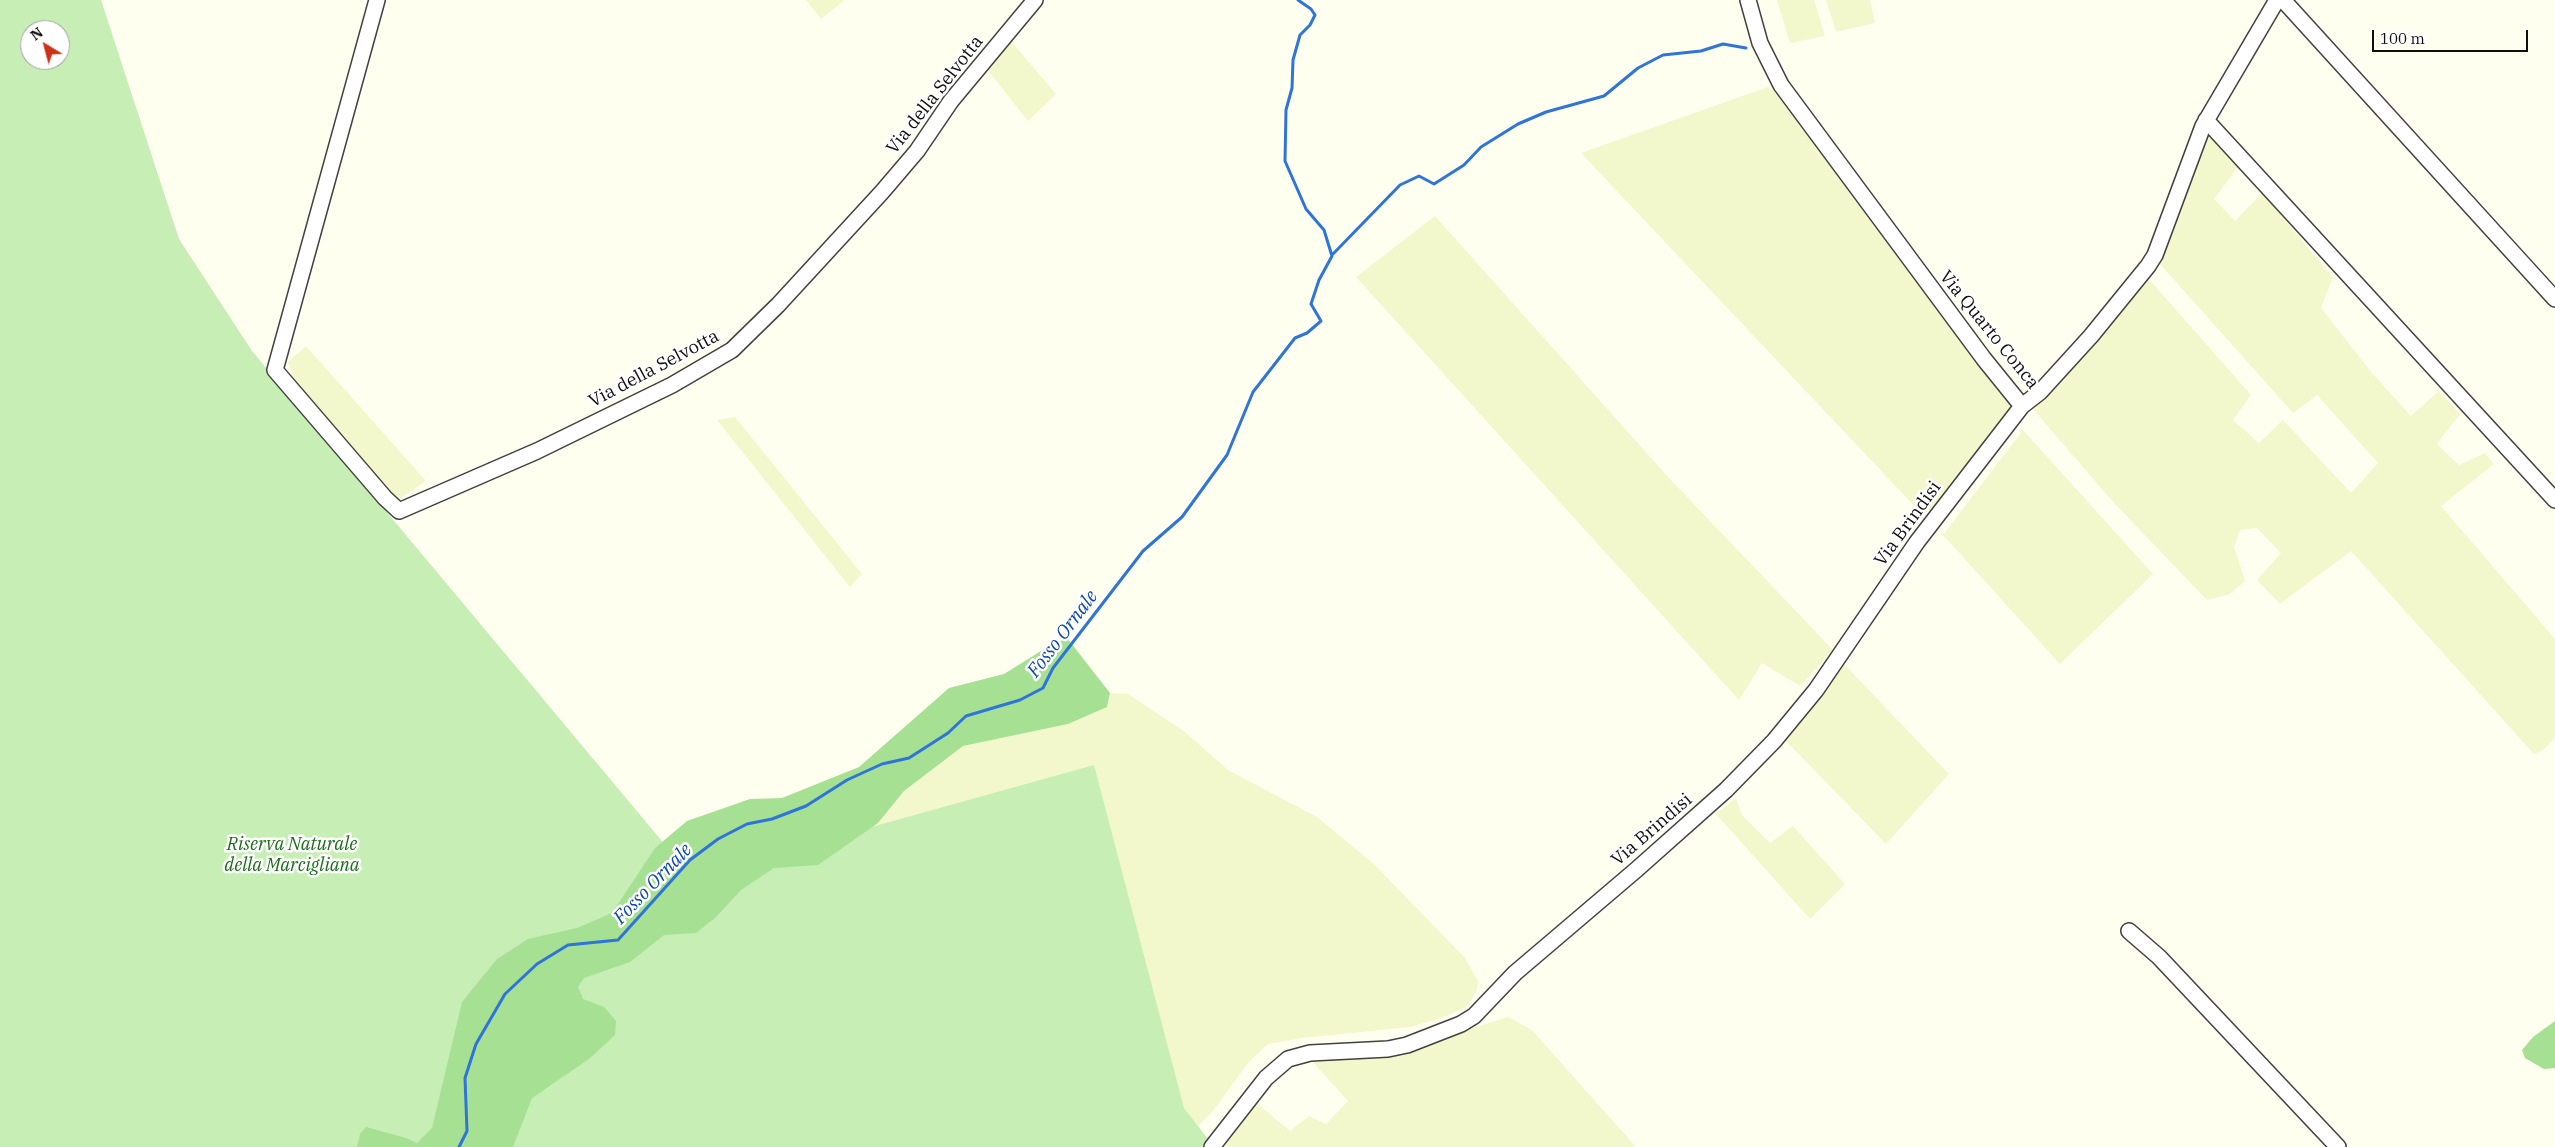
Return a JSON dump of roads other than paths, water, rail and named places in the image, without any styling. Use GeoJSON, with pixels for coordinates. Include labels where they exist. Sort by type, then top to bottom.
{"type":"FeatureCollection","features":[{"type":"Feature","properties":{"kind":"street","name":"Via della Selvotta"},"geometry":{"type":"LineString","coordinates":[[377,0],[275,370],[398,511],[537,451],[672,385],[719,359],[744,340],[882,192],[917,151],[951,101],[1035,0]]}},
{"type":"Feature","properties":{"kind":"street","name":"Via Quarto Conca"},"geometry":{"type":"LineString","coordinates":[[1748,0],[1768,61],[1794,104],[2022,406],[2040,392],[2091,336],[2148,266],[2154,255],[2206,120],[2277,0]]}},
{"type":"Feature","properties":{"kind":"street"},"geometry":{"type":"LineString","coordinates":[[2283,0],[2555,299]]}},
{"type":"Feature","properties":{"kind":"street"},"geometry":{"type":"LineString","coordinates":[[2206,120],[2555,500]]}},
{"type":"Feature","properties":{"kind":"street","name":"Via Brindisi"},"geometry":{"type":"LineString","coordinates":[[1212,1147],[1266,1078],[1292,1058],[1310,1053],[1401,1046],[1427,1038],[1468,1021],[1540,950],[1636,870],[1726,790],[1774,741],[1811,696],[1914,546],[2022,406]]}},
{"type":"Feature","properties":{"kind":"street"},"geometry":{"type":"LineString","coordinates":[[2129,931],[2159,957],[2338,1147]]}},
{"type":"Feature","properties":{"kind":"waterway","name":"Fosso Ornale"},"geometry":{"type":"LineString","coordinates":[[459,1147],[467,1131],[465,1078],[476,1044],[505,994],[537,964],[568,945],[618,940],[690,860],[718,839],[747,824],[772,819],[806,806],[847,780],[882,764],[909,758],[948,733],[966,716],[1020,700],[1043,688],[1053,668],[1143,551],[1182,517],[1227,455],[1253,392],[1295,338],[1307,333],[1321,321],[1311,304],[1319,280],[1332,256],[1324,230],[1306,209],[1285,161],[1286,110],[1292,88],[1293,60],[1300,35],[1310,25],[1315,15],[1311,9],[1298,0]]}},
{"type":"Feature","properties":{"kind":"waterway"},"geometry":{"type":"LineString","coordinates":[[1332,255],[1400,185],[1419,176],[1434,184],[1464,165],[1481,147],[1518,124],[1546,112],[1604,96],[1638,68],[1663,55],[1701,51],[1723,44],[1746,48]]}},
{"type":"Feature","properties":{"kind":"park label","name":"Riserva Naturale della Marcigliana"},"geometry":{"type":"Point","coordinates":[292,855]}}]}
